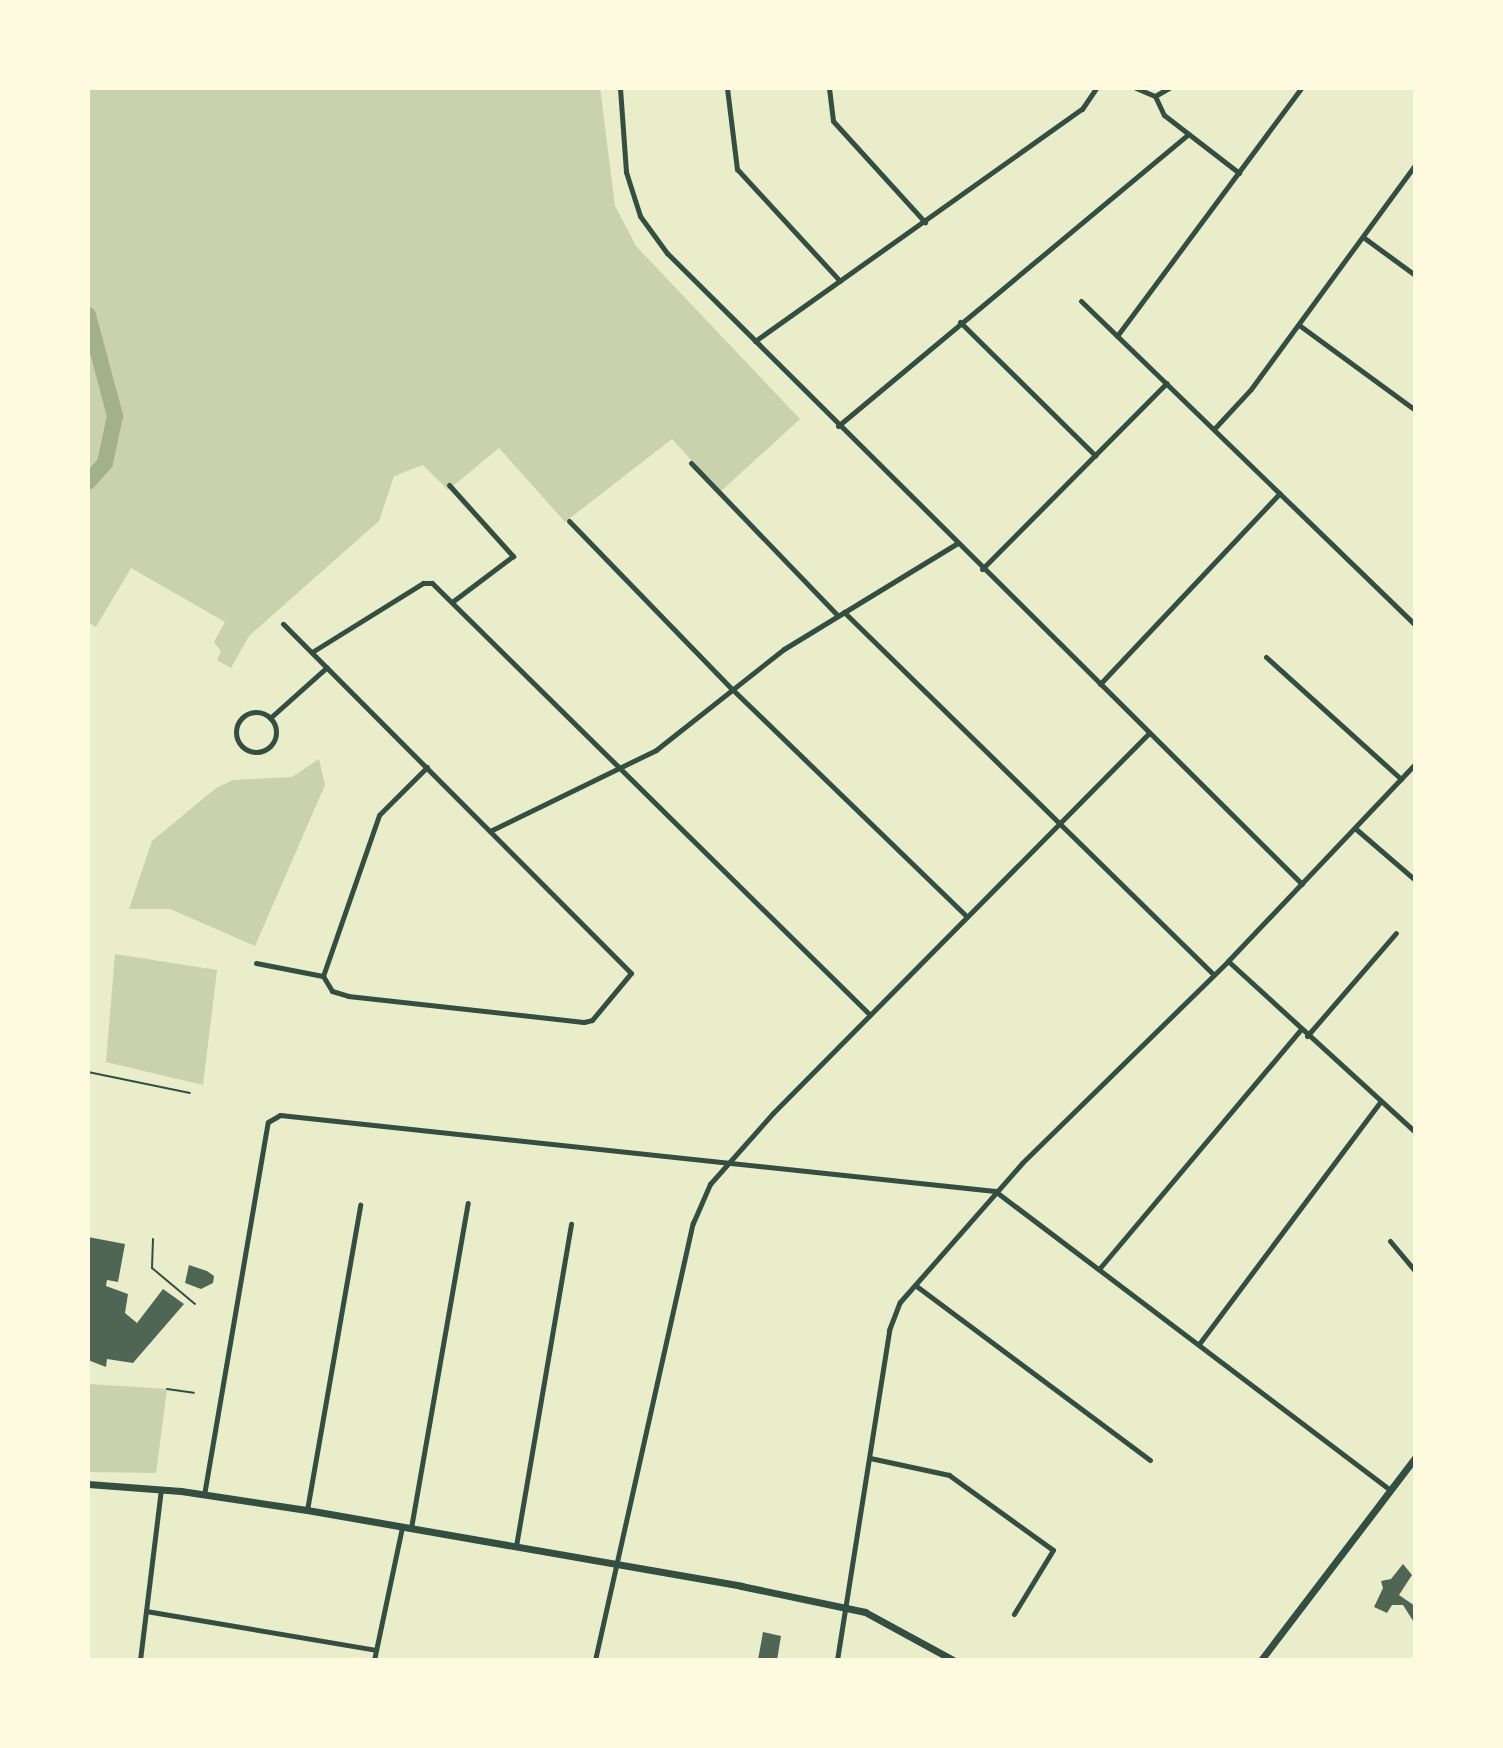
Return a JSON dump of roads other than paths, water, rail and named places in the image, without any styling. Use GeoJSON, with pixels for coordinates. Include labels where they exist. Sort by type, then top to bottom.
{"type":"FeatureCollection","features":[{"type":"Feature","properties":{"kind":"main road"},"geometry":{"type":"LineString","coordinates":[[1261,1660],[1415,1458]]}},
{"type":"Feature","properties":{"kind":"main road"},"geometry":{"type":"LineString","coordinates":[[88,1484],[161,1489],[307,1510],[846,1607],[865,1612],[953,1660]]}},
{"type":"Feature","properties":{"kind":"street"},"geometry":{"type":"LineString","coordinates":[[620,88],[626,172],[640,216],[667,253],[956,544],[1302,884]]}},
{"type":"Feature","properties":{"kind":"street"},"geometry":{"type":"LineString","coordinates":[[727,88],[737,169],[840,281]]}},
{"type":"Feature","properties":{"kind":"street"},"geometry":{"type":"LineString","coordinates":[[829,88],[833,121],[925,222]]}},
{"type":"Feature","properties":{"kind":"street"},"geometry":{"type":"LineString","coordinates":[[755,341],[1082,109],[1096,88]]}},
{"type":"Feature","properties":{"kind":"street"},"geometry":{"type":"LineString","coordinates":[[1136,88],[1155,96]]}},
{"type":"Feature","properties":{"kind":"street"},"geometry":{"type":"LineString","coordinates":[[1155,96],[1169,88]]}},
{"type":"Feature","properties":{"kind":"street"},"geometry":{"type":"LineString","coordinates":[[1117,336],[1301,88]]}},
{"type":"Feature","properties":{"kind":"street"},"geometry":{"type":"LineString","coordinates":[[1155,96],[1159,111],[1239,173]]}},
{"type":"Feature","properties":{"kind":"street"},"geometry":{"type":"LineString","coordinates":[[838,426],[1188,134]]}},
{"type":"Feature","properties":{"kind":"street"},"geometry":{"type":"LineString","coordinates":[[1214,429],[1299,325],[1415,165]]}},
{"type":"Feature","properties":{"kind":"street"},"geometry":{"type":"LineString","coordinates":[[1363,237],[1415,275]]}},
{"type":"Feature","properties":{"kind":"street"},"geometry":{"type":"LineString","coordinates":[[1081,301],[1415,625]]}},
{"type":"Feature","properties":{"kind":"street"},"geometry":{"type":"LineString","coordinates":[[960,322],[1095,455]]}},
{"type":"Feature","properties":{"kind":"street"},"geometry":{"type":"LineString","coordinates":[[1299,325],[1415,410]]}},
{"type":"Feature","properties":{"kind":"street"},"geometry":{"type":"LineString","coordinates":[[982,569],[1167,383]]}},
{"type":"Feature","properties":{"kind":"street"},"geometry":{"type":"LineString","coordinates":[[691,463],[841,614],[1213,974]]}},
{"type":"Feature","properties":{"kind":"street"},"geometry":{"type":"LineString","coordinates":[[449,485],[513,556],[452,602]]}},
{"type":"Feature","properties":{"kind":"street"},"geometry":{"type":"LineString","coordinates":[[1100,684],[1280,493]]}},
{"type":"Feature","properties":{"kind":"street"},"geometry":{"type":"LineString","coordinates":[[569,521],[732,689],[967,917]]}},
{"type":"Feature","properties":{"kind":"street"},"geometry":{"type":"LineString","coordinates":[[490,831],[621,769],[681,732],[732,689],[841,614],[956,544]]}},
{"type":"Feature","properties":{"kind":"street"},"geometry":{"type":"LineString","coordinates":[[312,652],[423,583],[440,589],[870,1015]]}},
{"type":"Feature","properties":{"kind":"street"},"geometry":{"type":"LineString","coordinates":[[256,963],[323,976],[332,991],[348,996],[584,1022],[592,1020],[631,973],[283,624]]}},
{"type":"Feature","properties":{"kind":"street"},"geometry":{"type":"LineString","coordinates":[[1266,657],[1401,779]]}},
{"type":"Feature","properties":{"kind":"street"},"geometry":{"type":"LineString","coordinates":[[270,718],[327,667]]}},
{"type":"Feature","properties":{"kind":"street"},"geometry":{"type":"LineString","coordinates":[[258,712],[270,718],[277,734],[272,746],[254,753],[243,748],[236,737],[241,719],[258,712]]}},
{"type":"Feature","properties":{"kind":"street"},"geometry":{"type":"LineString","coordinates":[[595,1660],[693,1223],[710,1184],[870,1015],[1149,733]]}},
{"type":"Feature","properties":{"kind":"street"},"geometry":{"type":"LineString","coordinates":[[837,1660],[889,1330],[900,1302],[995,1191],[1228,961],[1415,764]]}},
{"type":"Feature","properties":{"kind":"street"},"geometry":{"type":"LineString","coordinates":[[323,976],[379,815],[427,767]]}},
{"type":"Feature","properties":{"kind":"street"},"geometry":{"type":"LineString","coordinates":[[1356,829],[1415,880]]}},
{"type":"Feature","properties":{"kind":"street"},"geometry":{"type":"LineString","coordinates":[[1307,1036],[1396,933]]}},
{"type":"Feature","properties":{"kind":"street"},"geometry":{"type":"LineString","coordinates":[[1228,961],[1415,1132]]}},
{"type":"Feature","properties":{"kind":"street"},"geometry":{"type":"LineString","coordinates":[[1099,1269],[1300,1030]]}},
{"type":"Feature","properties":{"kind":"street"},"geometry":{"type":"LineString","coordinates":[[1199,1344],[1380,1102]]}},
{"type":"Feature","properties":{"kind":"street"},"geometry":{"type":"LineString","coordinates":[[204,1496],[272,1116],[995,1191],[1391,1490]]}},
{"type":"Feature","properties":{"kind":"street"},"geometry":{"type":"LineString","coordinates":[[374,1660],[407,1528],[468,1203]]}},
{"type":"Feature","properties":{"kind":"street"},"geometry":{"type":"LineString","coordinates":[[307,1510],[360,1205]]}},
{"type":"Feature","properties":{"kind":"street"},"geometry":{"type":"LineString","coordinates":[[516,1546],[571,1224]]}},
{"type":"Feature","properties":{"kind":"street"},"geometry":{"type":"LineString","coordinates":[[1390,1241],[1415,1271]]}},
{"type":"Feature","properties":{"kind":"street"},"geometry":{"type":"LineString","coordinates":[[915,1285],[1150,1460]]}},
{"type":"Feature","properties":{"kind":"street"},"geometry":{"type":"LineString","coordinates":[[870,1458],[949,1475],[1053,1550],[1014,1614]]}},
{"type":"Feature","properties":{"kind":"street"},"geometry":{"type":"LineString","coordinates":[[140,1660],[161,1489]]}},
{"type":"Feature","properties":{"kind":"street"},"geometry":{"type":"LineString","coordinates":[[146,1611],[376,1650]]}},
{"type":"Feature","properties":{"kind":"lane"},"geometry":{"type":"LineString","coordinates":[[88,1072],[190,1093]]}},
{"type":"Feature","properties":{"kind":"lane"},"geometry":{"type":"LineString","coordinates":[[153,1239],[152,1268],[195,1304]]}},
{"type":"Feature","properties":{"kind":"lane"},"geometry":{"type":"LineString","coordinates":[[167,1389],[194,1393]]}},
{"type":"Feature","properties":{"kind":"waterway"},"geometry":{"type":"LineString","coordinates":[[88,315],[115,416],[105,463],[88,482]]}}]}
